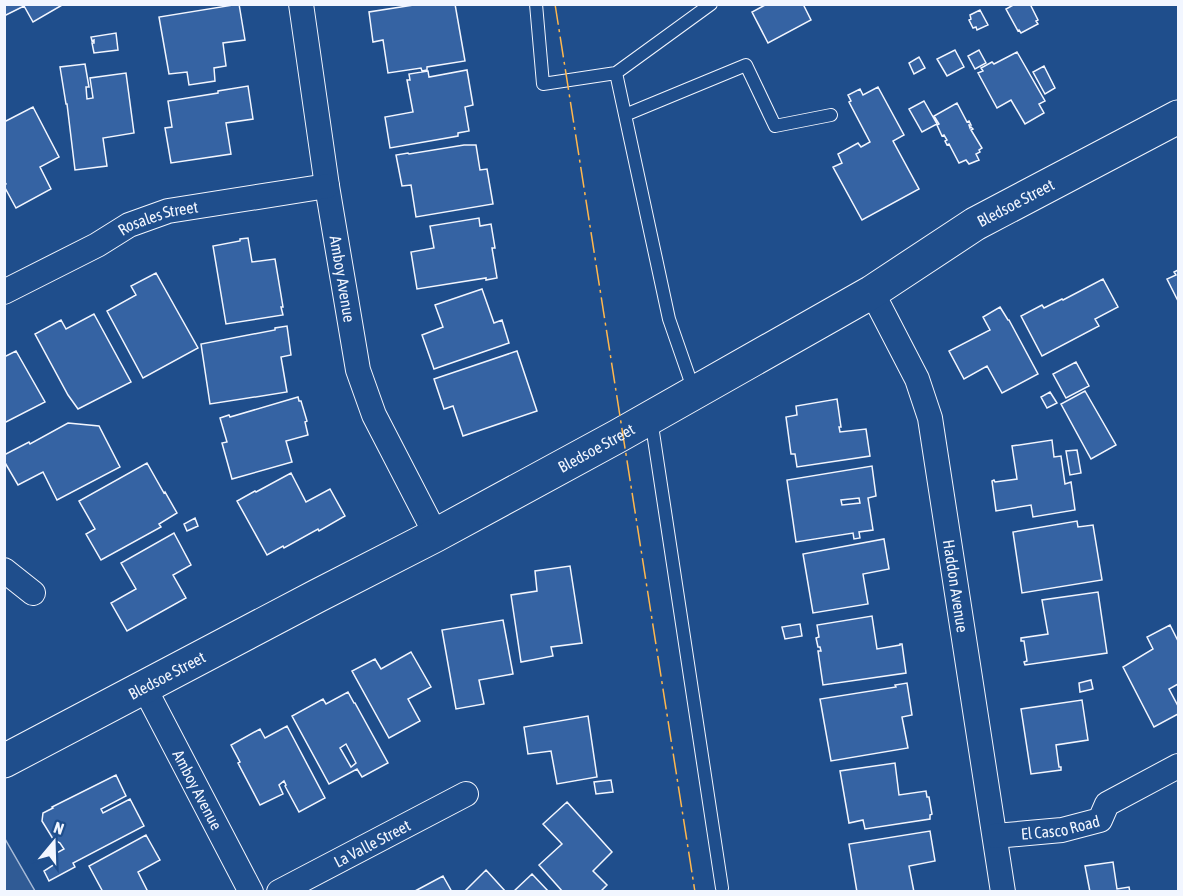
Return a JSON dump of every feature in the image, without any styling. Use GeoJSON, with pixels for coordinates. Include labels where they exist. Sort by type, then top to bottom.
{"type":"FeatureCollection","features":[{"type":"Feature","properties":{"kind":"street","name":"Amboy Avenue"},"geometry":{"type":"LineString","coordinates":[[301,4],[327,186],[358,370],[374,415],[436,535]]}},
{"type":"Feature","properties":{"kind":"street","name":"Bledsoe Street"},"geometry":{"type":"LineString","coordinates":[[4,761],[436,535],[872,292],[975,224],[1179,117]]}},
{"type":"Feature","properties":{"kind":"street","name":"Rosales Street"},"geometry":{"type":"LineString","coordinates":[[4,292],[97,245],[129,225],[168,211],[327,186]]}},
{"type":"Feature","properties":{"kind":"street","name":"Haddon Avenue"},"geometry":{"type":"LineString","coordinates":[[872,292],[917,380],[930,418],[1004,891]]}},
{"type":"Feature","properties":{"kind":"street"},"geometry":{"type":"LineString","coordinates":[[4,570],[33,593]]}},
{"type":"Feature","properties":{"kind":"street","name":"Amboy Avenue"},"geometry":{"type":"LineString","coordinates":[[144,687],[251,891]]}},
{"type":"Feature","properties":{"kind":"street","name":"El Casco Road"},"geometry":{"type":"LineString","coordinates":[[995,836],[1062,830],[1100,820],[1107,804],[1179,766]]}},
{"type":"Feature","properties":{"kind":"street","name":"La Valle Street"},"geometry":{"type":"LineString","coordinates":[[279,891],[466,794]]}},
{"type":"Feature","properties":{"kind":"lane"},"geometry":{"type":"LineString","coordinates":[[536,4],[543,84],[616,73],[711,4]]}},
{"type":"Feature","properties":{"kind":"lane"},"geometry":{"type":"LineString","coordinates":[[625,115],[746,65],[775,126],[831,116]]}},
{"type":"Feature","properties":{"kind":"lane"},"geometry":{"type":"LineString","coordinates":[[616,73],[669,319],[695,392]]}},
{"type":"Feature","properties":{"kind":"lane"},"geometry":{"type":"LineString","coordinates":[[651,417],[722,888]]}},
{"type":"Feature","properties":{"kind":"shaded area"},"geometry":{"type":"Polygon","coordinates":[[[5,839],[35,891],[5,891],[5,839]]]}},
{"type":"Feature","properties":{"kind":"building"},"geometry":{"type":"Polygon","coordinates":[[[4,4],[64,4],[33,22],[24,6],[4,16],[4,4]]]}},
{"type":"Feature","properties":{"kind":"building"},"geometry":{"type":"Polygon","coordinates":[[[239,4],[245,40],[223,43],[226,66],[214,68],[215,81],[189,85],[187,72],[169,74],[159,17],[239,4]]]}},
{"type":"Feature","properties":{"kind":"building"},"geometry":{"type":"Polygon","coordinates":[[[420,4],[455,4],[465,61],[427,67],[427,70],[422,71],[421,68],[388,73],[383,40],[373,42],[369,12],[420,4]]]}},
{"type":"Feature","properties":{"kind":"building"},"geometry":{"type":"Polygon","coordinates":[[[767,4],[803,4],[811,20],[768,43],[752,12],[767,4]]]}},
{"type":"Feature","properties":{"kind":"building"},"geometry":{"type":"Polygon","coordinates":[[[1015,4],[1030,4],[1038,24],[1021,33],[1018,31],[1006,9],[1015,4]]]}},
{"type":"Feature","properties":{"kind":"building"},"geometry":{"type":"Polygon","coordinates":[[[980,10],[988,25],[977,30],[976,27],[973,28],[969,20],[970,15],[980,10]]]}},
{"type":"Feature","properties":{"kind":"building"},"geometry":{"type":"Polygon","coordinates":[[[116,33],[118,50],[94,53],[92,43],[94,40],[92,41],[91,37],[116,33]]]}},
{"type":"Feature","properties":{"kind":"building"},"geometry":{"type":"Polygon","coordinates":[[[955,50],[964,67],[947,76],[937,59],[955,50]]]}},
{"type":"Feature","properties":{"kind":"building"},"geometry":{"type":"Polygon","coordinates":[[[979,50],[986,63],[975,69],[968,56],[979,50]]]}},
{"type":"Feature","properties":{"kind":"building"},"geometry":{"type":"Polygon","coordinates":[[[1017,52],[1045,101],[1039,104],[1044,113],[1025,124],[1011,100],[997,108],[978,73],[983,71],[981,68],[992,62],[994,64],[1017,52]]]}},
{"type":"Feature","properties":{"kind":"building"},"geometry":{"type":"Polygon","coordinates":[[[919,57],[925,68],[914,74],[909,63],[919,57]]]}},
{"type":"Feature","properties":{"kind":"building"},"geometry":{"type":"Polygon","coordinates":[[[85,64],[89,87],[86,87],[87,99],[93,98],[90,78],[126,73],[134,133],[103,138],[107,166],[75,170],[60,67],[85,64]]]}},
{"type":"Feature","properties":{"kind":"building"},"geometry":{"type":"Polygon","coordinates":[[[1044,66],[1055,88],[1045,94],[1033,72],[1044,66]]]}},
{"type":"Feature","properties":{"kind":"building"},"geometry":{"type":"Polygon","coordinates":[[[467,70],[473,105],[465,107],[469,131],[458,133],[458,136],[390,148],[385,117],[413,112],[407,80],[410,80],[409,74],[428,71],[429,77],[467,70]]]}},
{"type":"Feature","properties":{"kind":"building"},"geometry":{"type":"Polygon","coordinates":[[[248,86],[253,119],[226,123],[231,154],[171,163],[165,128],[172,127],[168,101],[248,86]]]}},
{"type":"Feature","properties":{"kind":"building"},"geometry":{"type":"Polygon","coordinates":[[[878,87],[904,135],[893,141],[919,189],[862,220],[833,167],[842,163],[838,154],[858,143],[861,147],[870,142],[849,102],[851,101],[848,95],[860,89],[863,95],[878,87]]]}},
{"type":"Feature","properties":{"kind":"building"},"geometry":{"type":"Polygon","coordinates":[[[924,101],[937,124],[922,132],[909,109],[924,101]]]}},
{"type":"Feature","properties":{"kind":"building"},"geometry":{"type":"Polygon","coordinates":[[[957,103],[982,148],[976,154],[979,160],[969,164],[966,160],[959,163],[949,144],[947,145],[944,135],[942,136],[934,116],[957,103]]]}},
{"type":"Feature","properties":{"kind":"building"},"geometry":{"type":"Polygon","coordinates":[[[33,107],[59,157],[40,167],[51,189],[16,208],[4,186],[6,184],[4,181],[4,122],[33,107]]]}},
{"type":"Feature","properties":{"kind":"building"},"geometry":{"type":"Polygon","coordinates":[[[476,145],[480,170],[487,169],[493,204],[416,217],[411,185],[402,186],[396,155],[476,145]]]}},
{"type":"Feature","properties":{"kind":"building"},"geometry":{"type":"Polygon","coordinates":[[[479,218],[480,226],[491,224],[497,278],[417,289],[411,252],[434,248],[430,226],[479,218]]]}},
{"type":"Feature","properties":{"kind":"building"},"geometry":{"type":"Polygon","coordinates":[[[248,238],[252,262],[275,259],[283,315],[226,324],[213,246],[248,238]]]}},
{"type":"Feature","properties":{"kind":"building"},"geometry":{"type":"Polygon","coordinates":[[[1178,270],[1178,301],[1167,279],[1176,275],[1174,272],[1178,270]]]}},
{"type":"Feature","properties":{"kind":"building"},"geometry":{"type":"Polygon","coordinates":[[[156,273],[198,348],[143,378],[107,311],[136,295],[131,286],[156,273]]]}},
{"type":"Feature","properties":{"kind":"building"},"geometry":{"type":"Polygon","coordinates":[[[1103,279],[1118,307],[1095,319],[1099,326],[1042,356],[1021,316],[1042,305],[1044,308],[1063,300],[1103,279]]]}},
{"type":"Feature","properties":{"kind":"building"},"geometry":{"type":"Polygon","coordinates":[[[482,289],[494,323],[502,320],[509,343],[434,369],[422,335],[443,327],[435,305],[482,289]]]}},
{"type":"Feature","properties":{"kind":"building"},"geometry":{"type":"Polygon","coordinates":[[[1000,307],[1038,374],[1002,393],[987,366],[964,379],[949,351],[990,330],[983,317],[1000,307]]]}},
{"type":"Feature","properties":{"kind":"building"},"geometry":{"type":"Polygon","coordinates":[[[94,314],[131,382],[78,409],[35,334],[61,320],[66,329],[94,314]]]}},
{"type":"Feature","properties":{"kind":"building"},"geometry":{"type":"Polygon","coordinates":[[[287,326],[291,355],[281,357],[287,392],[210,404],[201,344],[287,326]]]}},
{"type":"Feature","properties":{"kind":"building"},"geometry":{"type":"Polygon","coordinates":[[[16,351],[45,402],[4,423],[4,357],[16,351]]]}},
{"type":"Feature","properties":{"kind":"building"},"geometry":{"type":"Polygon","coordinates":[[[517,351],[537,411],[463,436],[453,406],[444,409],[434,379],[517,351]]]}},
{"type":"Feature","properties":{"kind":"building"},"geometry":{"type":"Polygon","coordinates":[[[1076,362],[1089,386],[1066,398],[1053,374],[1076,362]]]}},
{"type":"Feature","properties":{"kind":"building"},"geometry":{"type":"Polygon","coordinates":[[[1085,391],[1116,445],[1091,459],[1061,404],[1085,391]]]}},
{"type":"Feature","properties":{"kind":"building"},"geometry":{"type":"Polygon","coordinates":[[[1050,392],[1057,403],[1047,408],[1041,397],[1050,392]]]}},
{"type":"Feature","properties":{"kind":"building"},"geometry":{"type":"Polygon","coordinates":[[[298,397],[307,421],[305,422],[308,435],[286,441],[292,462],[232,479],[222,443],[227,442],[220,418],[298,397]]]}},
{"type":"Feature","properties":{"kind":"building"},"geometry":{"type":"Polygon","coordinates":[[[837,399],[840,432],[866,429],[870,456],[797,467],[795,454],[791,454],[786,417],[797,415],[796,406],[837,399]]]}},
{"type":"Feature","properties":{"kind":"building"},"geometry":{"type":"Polygon","coordinates":[[[68,423],[99,426],[120,467],[57,500],[43,472],[18,485],[4,461],[4,455],[68,423]]]}},
{"type":"Feature","properties":{"kind":"building"},"geometry":{"type":"Polygon","coordinates":[[[1052,440],[1054,457],[1061,456],[1065,484],[1071,482],[1075,510],[1033,517],[1031,505],[996,511],[992,481],[1017,479],[1012,446],[1052,440]]]}},
{"type":"Feature","properties":{"kind":"building"},"geometry":{"type":"Polygon","coordinates":[[[1077,450],[1081,473],[1070,475],[1066,451],[1077,450]]]}},
{"type":"Feature","properties":{"kind":"building"},"geometry":{"type":"Polygon","coordinates":[[[147,463],[177,513],[159,524],[161,527],[101,560],[86,534],[95,529],[79,501],[147,463]]]}},
{"type":"Feature","properties":{"kind":"building"},"geometry":{"type":"Polygon","coordinates":[[[872,466],[876,496],[868,498],[873,530],[859,532],[860,538],[854,539],[853,533],[796,542],[787,480],[872,466]],[[859,498],[841,500],[842,505],[860,503],[859,498]]]}},
{"type":"Feature","properties":{"kind":"building"},"geometry":{"type":"Polygon","coordinates":[[[291,473],[306,502],[330,489],[345,516],[267,555],[237,501],[291,473]]]}},
{"type":"Feature","properties":{"kind":"building"},"geometry":{"type":"Polygon","coordinates":[[[195,518],[198,526],[187,531],[184,524],[195,518]]]}},
{"type":"Feature","properties":{"kind":"building"},"geometry":{"type":"Polygon","coordinates":[[[1077,521],[1078,527],[1093,525],[1102,580],[1022,593],[1013,532],[1077,521]]]}},
{"type":"Feature","properties":{"kind":"building"},"geometry":{"type":"Polygon","coordinates":[[[174,533],[191,565],[173,575],[186,598],[127,631],[111,603],[136,589],[121,563],[174,533]]]}},
{"type":"Feature","properties":{"kind":"building"},"geometry":{"type":"Polygon","coordinates":[[[884,539],[889,569],[863,574],[868,604],[813,613],[803,554],[884,539]]]}},
{"type":"Feature","properties":{"kind":"building"},"geometry":{"type":"Polygon","coordinates":[[[570,566],[582,643],[551,647],[553,656],[521,662],[511,595],[537,591],[535,571],[570,566]]]}},
{"type":"Feature","properties":{"kind":"building"},"geometry":{"type":"Polygon","coordinates":[[[1098,592],[1107,653],[1025,665],[1024,662],[1027,661],[1024,641],[1021,641],[1021,638],[1048,634],[1042,600],[1098,592]]]}},
{"type":"Feature","properties":{"kind":"building"},"geometry":{"type":"Polygon","coordinates":[[[872,616],[877,649],[902,644],[906,673],[823,685],[818,651],[821,651],[816,638],[819,637],[817,625],[872,616]]]}},
{"type":"Feature","properties":{"kind":"building"},"geometry":{"type":"Polygon","coordinates":[[[503,620],[513,674],[479,680],[484,704],[456,709],[442,630],[503,620]]]}},
{"type":"Feature","properties":{"kind":"building"},"geometry":{"type":"Polygon","coordinates":[[[800,624],[802,636],[785,639],[782,627],[800,624]]]}},
{"type":"Feature","properties":{"kind":"building"},"geometry":{"type":"Polygon","coordinates":[[[1170,625],[1178,641],[1178,684],[1169,689],[1178,706],[1178,714],[1154,727],[1123,667],[1153,649],[1147,637],[1170,625]]]}},
{"type":"Feature","properties":{"kind":"building"},"geometry":{"type":"Polygon","coordinates":[[[411,652],[431,687],[408,699],[420,721],[389,738],[352,671],[375,659],[381,669],[411,652]]]}},
{"type":"Feature","properties":{"kind":"building"},"geometry":{"type":"Polygon","coordinates":[[[1091,680],[1093,689],[1080,692],[1079,683],[1091,680]]]}},
{"type":"Feature","properties":{"kind":"building"},"geometry":{"type":"Polygon","coordinates":[[[907,683],[912,715],[902,717],[908,748],[831,761],[820,699],[896,687],[895,685],[907,683]]]}},
{"type":"Feature","properties":{"kind":"building"},"geometry":{"type":"Polygon","coordinates":[[[348,692],[388,763],[362,777],[357,769],[329,784],[292,716],[323,699],[326,704],[348,692]],[[346,744],[340,748],[351,767],[356,763],[346,744]]]}},
{"type":"Feature","properties":{"kind":"building"},"geometry":{"type":"Polygon","coordinates":[[[1082,700],[1088,740],[1056,745],[1061,770],[1031,774],[1021,709],[1082,700]]]}},
{"type":"Feature","properties":{"kind":"building"},"geometry":{"type":"Polygon","coordinates":[[[588,716],[597,777],[557,784],[551,751],[528,754],[524,727],[588,716]]]}},
{"type":"Feature","properties":{"kind":"building"},"geometry":{"type":"Polygon","coordinates":[[[287,726],[325,798],[299,812],[284,781],[279,785],[283,794],[260,805],[231,745],[260,729],[265,738],[287,726]]]}},
{"type":"Feature","properties":{"kind":"building"},"geometry":{"type":"Polygon","coordinates":[[[895,763],[899,795],[926,791],[932,814],[930,819],[865,829],[863,820],[849,823],[840,771],[895,763]]]}},
{"type":"Feature","properties":{"kind":"building"},"geometry":{"type":"Polygon","coordinates":[[[116,775],[126,796],[101,809],[103,813],[130,799],[144,826],[73,863],[75,867],[49,881],[44,871],[55,864],[51,856],[64,849],[53,839],[42,821],[43,813],[116,775]]]}},
{"type":"Feature","properties":{"kind":"building"},"geometry":{"type":"Polygon","coordinates":[[[611,780],[613,792],[596,794],[594,782],[611,780]]]}},
{"type":"Feature","properties":{"kind":"building"},"geometry":{"type":"Polygon","coordinates":[[[567,802],[612,852],[593,871],[607,885],[600,892],[563,892],[539,865],[562,844],[543,824],[567,802]]]}},
{"type":"Feature","properties":{"kind":"building"},"geometry":{"type":"Polygon","coordinates":[[[930,831],[935,861],[909,866],[914,892],[857,892],[849,844],[930,831]]]}},
{"type":"Feature","properties":{"kind":"building"},"geometry":{"type":"Polygon","coordinates":[[[146,835],[160,860],[138,872],[148,892],[103,892],[89,866],[146,835]]]}},
{"type":"Feature","properties":{"kind":"building"},"geometry":{"type":"Polygon","coordinates":[[[1113,862],[1117,889],[1129,887],[1130,892],[1090,892],[1085,866],[1113,862]]]}},
{"type":"Feature","properties":{"kind":"building"},"geometry":{"type":"Polygon","coordinates":[[[486,870],[506,892],[464,892],[486,870]]]}},
{"type":"Feature","properties":{"kind":"building"},"geometry":{"type":"Polygon","coordinates":[[[532,874],[549,892],[513,892],[532,874]]]}},
{"type":"Feature","properties":{"kind":"building"},"geometry":{"type":"Polygon","coordinates":[[[443,876],[452,892],[415,891],[443,876]]]}},
{"type":"Feature","properties":{"kind":"power"},"geometry":{"type":"LineString","coordinates":[[555,4],[695,892]]}}]}
